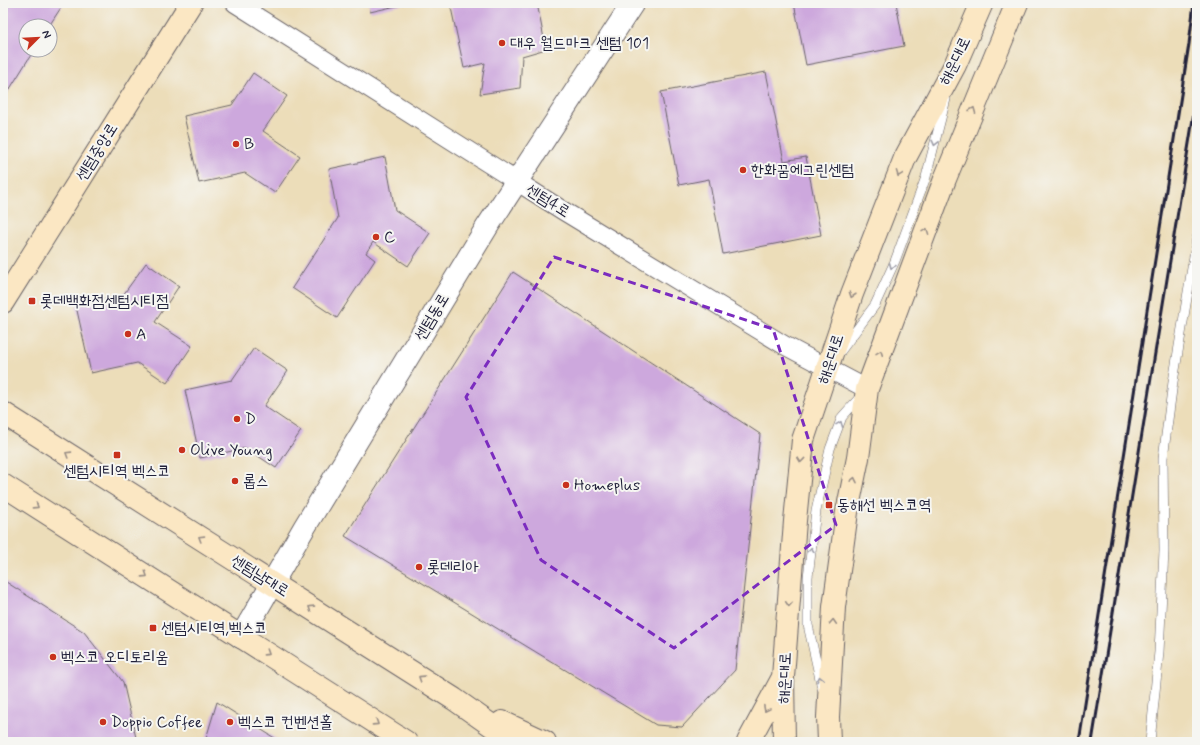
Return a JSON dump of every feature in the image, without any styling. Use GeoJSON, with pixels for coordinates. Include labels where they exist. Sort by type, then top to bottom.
{"type":"FeatureCollection","features":[{"type":"Feature","properties":{"kind":"main road","name":"센텀중앙로"},"geometry":{"type":"LineString","coordinates":[[3,302],[191,3]]}},
{"type":"Feature","properties":{"kind":"main road","name":"해운대로"},"geometry":{"type":"LineString","coordinates":[[784,742],[783,677],[803,440],[852,294],[905,158],[955,65],[982,3]]}},
{"type":"Feature","properties":{"kind":"main road"},"geometry":{"type":"LineString","coordinates":[[829,742],[828,717],[834,607],[847,512],[858,458],[867,389],[945,179],[1017,3]]}},
{"type":"Feature","properties":{"kind":"main road","name":"센텀남대로"},"geometry":{"type":"LineString","coordinates":[[3,413],[454,699],[515,742]]}},
{"type":"Feature","properties":{"kind":"main road"},"geometry":{"type":"LineString","coordinates":[[3,484],[406,742]]}},
{"type":"Feature","properties":{"kind":"main road"},"geometry":{"type":"LineString","coordinates":[[748,742],[783,677]]}},
{"type":"Feature","properties":{"kind":"main road"},"geometry":{"type":"LineString","coordinates":[[454,699],[545,742]]}},
{"type":"Feature","properties":{"kind":"street","name":"센텀4로"},"geometry":{"type":"LineString","coordinates":[[235,3],[517,182],[784,345],[867,389]]}},
{"type":"Feature","properties":{"kind":"street","name":"센텀동로"},"geometry":{"type":"LineString","coordinates":[[242,637],[272,583],[475,247],[633,3]]}},
{"type":"Feature","properties":{"kind":"lane"},"geometry":{"type":"LineString","coordinates":[[1150,742],[1159,652],[1164,551],[1163,458],[1173,382],[1197,238]]}},
{"type":"Feature","properties":{"kind":"lane"},"geometry":{"type":"LineString","coordinates":[[828,717],[808,625],[808,577],[816,511],[830,449],[842,417],[867,389]]}},
{"type":"Feature","properties":{"kind":"highlighted area"},"geometry":{"type":"Polygon","coordinates":[[[554,257],[773,329],[836,525],[674,648],[541,560],[466,397],[554,257]]]}},
{"type":"Feature","properties":{"kind":"building"},"geometry":{"type":"Polygon","coordinates":[[[3,3],[64,3],[54,18],[18,18],[18,58],[29,58],[3,100],[3,3]]]}},
{"type":"Feature","properties":{"kind":"building"},"geometry":{"type":"Polygon","coordinates":[[[369,3],[405,3],[405,4],[370,12],[369,3]]]}},
{"type":"Feature","properties":{"kind":"building","name":"대우 월드마크 센텀 101"},"geometry":{"type":"Polygon","coordinates":[[[450,3],[537,3],[546,49],[522,56],[520,88],[480,94],[485,63],[464,68],[450,3]]]}},
{"type":"Feature","properties":{"kind":"building"},"geometry":{"type":"Polygon","coordinates":[[[794,3],[896,3],[904,46],[806,65],[794,3]]]}},
{"type":"Feature","properties":{"kind":"building","name":"한화꿈에그린센텀"},"geometry":{"type":"Polygon","coordinates":[[[766,72],[784,161],[806,157],[821,235],[723,254],[709,179],[679,185],[661,92],[766,72]]]}},
{"type":"Feature","properties":{"kind":"building","name":"B"},"geometry":{"type":"Polygon","coordinates":[[[253,73],[287,96],[263,131],[300,156],[275,193],[245,173],[199,183],[184,116],[232,105],[253,73]]]}},
{"type":"Feature","properties":{"kind":"building","name":"C"},"geometry":{"type":"Polygon","coordinates":[[[385,157],[395,210],[430,233],[408,266],[373,242],[366,253],[375,260],[337,318],[292,288],[338,218],[329,169],[385,157]]]}},
{"type":"Feature","properties":{"kind":"building","name":"A"},"geometry":{"type":"Polygon","coordinates":[[[146,263],[179,286],[155,322],[192,346],[167,383],[137,363],[91,373],[76,306],[123,295],[146,263]]]}},
{"type":"Feature","properties":{"kind":"building","name":"Homeplus"},"geometry":{"type":"Polygon","coordinates":[[[513,272],[760,434],[735,670],[682,727],[656,725],[345,536],[513,272]]]}},
{"type":"Feature","properties":{"kind":"building","name":"D"},"geometry":{"type":"Polygon","coordinates":[[[254,348],[288,371],[264,406],[301,431],[276,468],[246,448],[200,458],[185,390],[232,380],[254,348]]]}},
{"type":"Feature","properties":{"kind":"building","name":"벡스코 오디토리움"},"geometry":{"type":"Polygon","coordinates":[[[3,580],[84,632],[123,682],[137,742],[3,742],[3,580]]]}},
{"type":"Feature","properties":{"kind":"building","name":"벡스코 컨벤션홀"},"geometry":{"type":"Polygon","coordinates":[[[217,702],[281,742],[205,742],[217,702]]]}},
{"type":"Feature","properties":{"kind":"railway"},"geometry":{"type":"LineString","coordinates":[[1079,742],[1189,44],[1194,3]]}},
{"type":"Feature","properties":{"kind":"railway"},"geometry":{"type":"LineString","coordinates":[[1092,742],[1197,94]]}},
{"type":"Feature","properties":{"kind":"place","name":"대우 월드마크 센텀 101"},"geometry":{"type":"Point","coordinates":[502,43]}},
{"type":"Feature","properties":{"kind":"place","name":"B"},"geometry":{"type":"Point","coordinates":[236,144]}},
{"type":"Feature","properties":{"kind":"place","name":"한화꿈에그린센텀"},"geometry":{"type":"Point","coordinates":[743,170]}},
{"type":"Feature","properties":{"kind":"place","name":"C"},"geometry":{"type":"Point","coordinates":[376,237]}},
{"type":"Feature","properties":{"kind":"place","name":"롯데백화점센텀시티점"},"geometry":{"type":"Point","coordinates":[32,301]}},
{"type":"Feature","properties":{"kind":"place","name":"A"},"geometry":{"type":"Point","coordinates":[128,334]}},
{"type":"Feature","properties":{"kind":"place","name":"D"},"geometry":{"type":"Point","coordinates":[237,419]}},
{"type":"Feature","properties":{"kind":"place","name":"Olive Young"},"geometry":{"type":"Point","coordinates":[182,450]}},
{"type":"Feature","properties":{"kind":"place","name":"센텀시티역 벡스코"},"geometry":{"type":"Point","coordinates":[117,455]}},
{"type":"Feature","properties":{"kind":"place","name":"롭스"},"geometry":{"type":"Point","coordinates":[235,481]}},
{"type":"Feature","properties":{"kind":"place","name":"Homeplus"},"geometry":{"type":"Point","coordinates":[566,485]}},
{"type":"Feature","properties":{"kind":"place","name":"동해선 벡스코역"},"geometry":{"type":"Point","coordinates":[829,505]}},
{"type":"Feature","properties":{"kind":"place","name":"롯데리아"},"geometry":{"type":"Point","coordinates":[419,567]}},
{"type":"Feature","properties":{"kind":"place","name":"센텀시티역,벡스코"},"geometry":{"type":"Point","coordinates":[153,628]}},
{"type":"Feature","properties":{"kind":"place","name":"벡스코 오디토리움"},"geometry":{"type":"Point","coordinates":[53,657]}},
{"type":"Feature","properties":{"kind":"place","name":"Doppio Coffee"},"geometry":{"type":"Point","coordinates":[103,722]}},
{"type":"Feature","properties":{"kind":"place","name":"벡스코 컨벤션홀"},"geometry":{"type":"Point","coordinates":[230,722]}}]}
